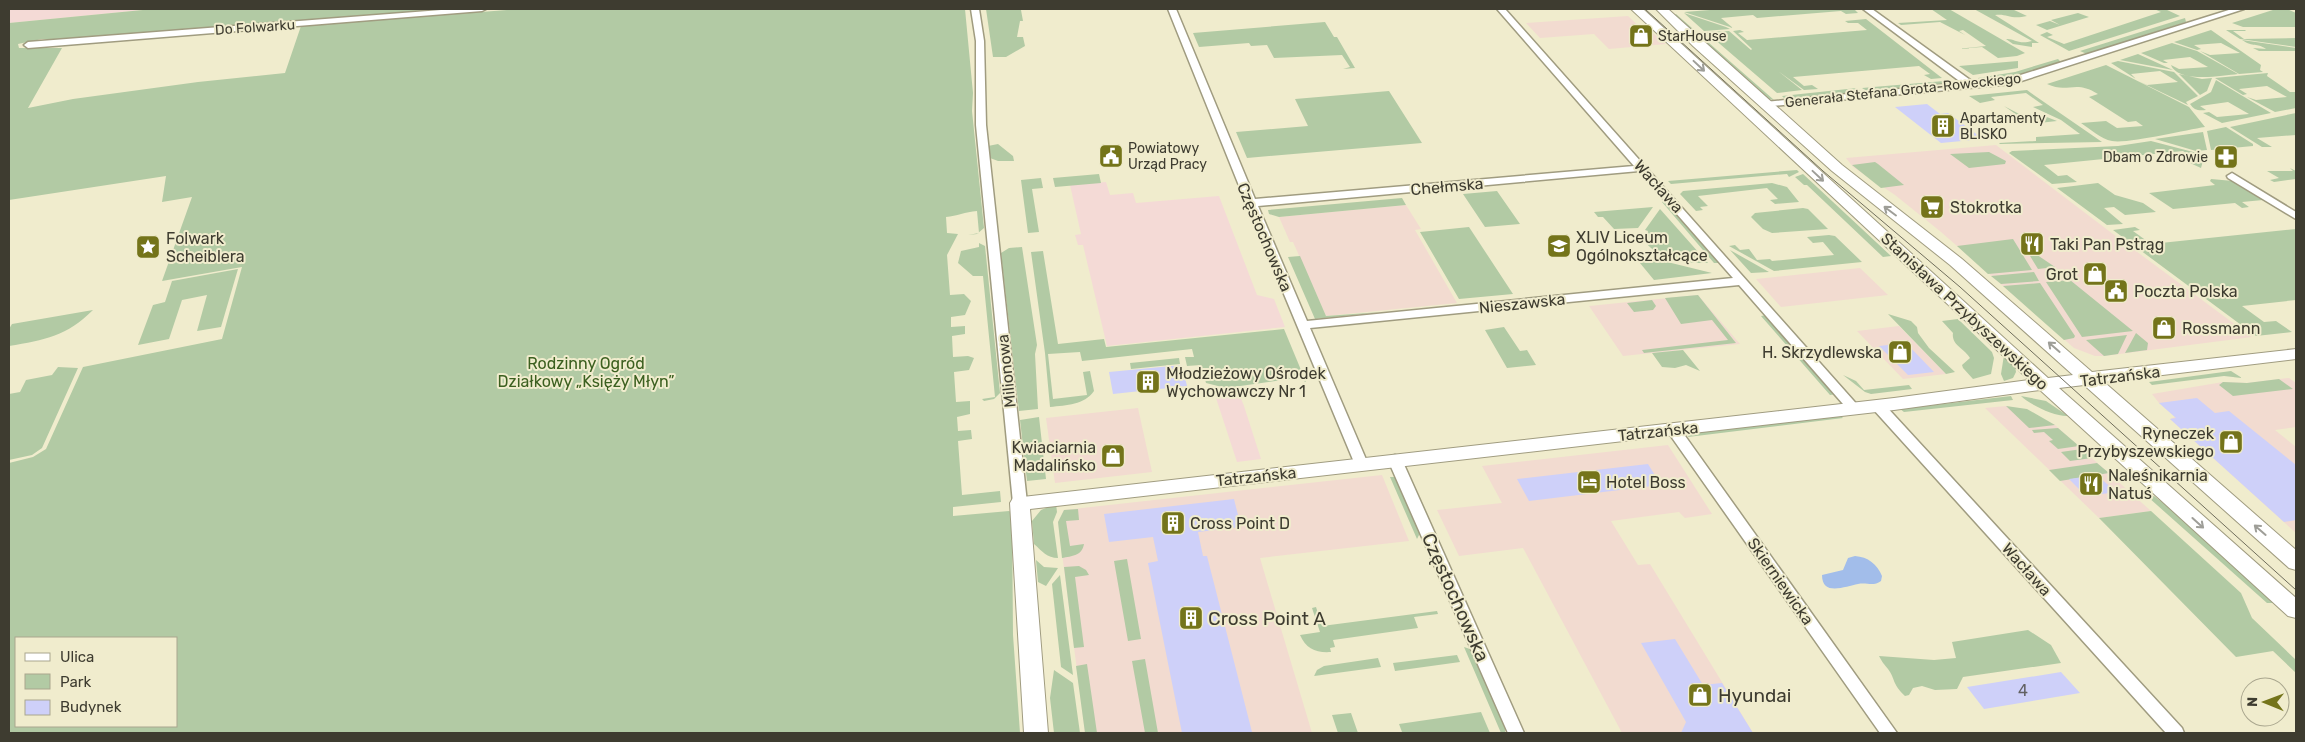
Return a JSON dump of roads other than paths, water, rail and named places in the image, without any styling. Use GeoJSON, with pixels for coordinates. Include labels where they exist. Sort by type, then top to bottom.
{"type":"FeatureCollection","features":[{"type":"Feature","properties":{"kind":"main road","name":"Stanisława Przybyszewskiego"},"geometry":{"type":"LineString","coordinates":[[1637,9],[2045,385],[2296,610]]}},
{"type":"Feature","properties":{"kind":"main road","name":"Stanisława Przybyszewskiego"},"geometry":{"type":"LineString","coordinates":[[1662,9],[1697,43],[1848,178],[1956,262],[2296,562]]}},
{"type":"Feature","properties":{"kind":"main road","name":"Tatrzańska"},"geometry":{"type":"LineString","coordinates":[[1020,503],[1855,409],[1950,395],[2090,380],[2296,354]]}},
{"type":"Feature","properties":{"kind":"main road","name":"Milionowa"},"geometry":{"type":"LineString","coordinates":[[1020,503],[1036,733]]}},
{"type":"Feature","properties":{"kind":"street","name":"Do Folwarku"},"geometry":{"type":"LineString","coordinates":[[28,45],[482,9]]}},
{"type":"Feature","properties":{"kind":"street","name":"Milionowa"},"geometry":{"type":"LineString","coordinates":[[975,9],[980,41],[981,125],[1020,503]]}},
{"type":"Feature","properties":{"kind":"street","name":"Częstochowska"},"geometry":{"type":"LineString","coordinates":[[1172,9],[1361,464]]}},
{"type":"Feature","properties":{"kind":"street","name":"Wacława"},"geometry":{"type":"LineString","coordinates":[[1500,9],[1855,409]]}},
{"type":"Feature","properties":{"kind":"street"},"geometry":{"type":"LineString","coordinates":[[1867,9],[1972,86]]}},
{"type":"Feature","properties":{"kind":"street","name":"Generała Stefana Grota-Roweckiego"},"geometry":{"type":"LineString","coordinates":[[1765,104],[2020,80],[2240,9]]}},
{"type":"Feature","properties":{"kind":"street","name":"Chełmska"},"geometry":{"type":"LineString","coordinates":[[1251,203],[1643,168]]}},
{"type":"Feature","properties":{"kind":"street"},"geometry":{"type":"LineString","coordinates":[[2232,176],[2296,216]]}},
{"type":"Feature","properties":{"kind":"street","name":"Nieszawska"},"geometry":{"type":"LineString","coordinates":[[1302,325],[1742,281]]}},
{"type":"Feature","properties":{"kind":"street","name":"Wacława"},"geometry":{"type":"LineString","coordinates":[[1878,406],[2176,733]]}},
{"type":"Feature","properties":{"kind":"street","name":"Skierniewicka"},"geometry":{"type":"LineString","coordinates":[[1673,429],[1889,733]]}},
{"type":"Feature","properties":{"kind":"street","name":"Częstochowska"},"geometry":{"type":"LineString","coordinates":[[1395,460],[1516,733]]}},
{"type":"Feature","properties":{"kind":"water"},"geometry":{"type":"Polygon","coordinates":[[[1855,556],[1864,558],[1875,565],[1882,576],[1881,581],[1875,584],[1861,584],[1835,589],[1826,586],[1822,575],[1843,570],[1848,558],[1855,556]]]}},
{"type":"Feature","properties":{"kind":"tram line"},"geometry":{"type":"LineString","coordinates":[[1645,9],[1823,171],[1960,287],[2296,590]]}},
{"type":"Feature","properties":{"kind":"place","name":"StarHouse"},"geometry":{"type":"Point","coordinates":[1641,36]}},
{"type":"Feature","properties":{"kind":"place","name":"Apartamenty BLISKO"},"geometry":{"type":"Point","coordinates":[1943,126]}},
{"type":"Feature","properties":{"kind":"place","name":"Powiatowy Urząd Pracy"},"geometry":{"type":"Point","coordinates":[1111,156]}},
{"type":"Feature","properties":{"kind":"place","name":"Dbam o Zdrowie"},"geometry":{"type":"Point","coordinates":[2226,157]}},
{"type":"Feature","properties":{"kind":"place","name":"Stokrotka"},"geometry":{"type":"Point","coordinates":[1932,207]}},
{"type":"Feature","properties":{"kind":"place","name":"Taki Pan Pstrąg"},"geometry":{"type":"Point","coordinates":[2032,244]}},
{"type":"Feature","properties":{"kind":"place","name":"XLIV Liceum Ogólnokształcące"},"geometry":{"type":"Point","coordinates":[1559,246]}},
{"type":"Feature","properties":{"kind":"place","name":"Folwark Scheiblera"},"geometry":{"type":"Point","coordinates":[148,247]}},
{"type":"Feature","properties":{"kind":"place","name":"Grot"},"geometry":{"type":"Point","coordinates":[2095,274]}},
{"type":"Feature","properties":{"kind":"place","name":"Poczta Polska"},"geometry":{"type":"Point","coordinates":[2116,291]}},
{"type":"Feature","properties":{"kind":"place","name":"Rossmann"},"geometry":{"type":"Point","coordinates":[2164,328]}},
{"type":"Feature","properties":{"kind":"place","name":"H. Skrzydlewska"},"geometry":{"type":"Point","coordinates":[1900,352]}},
{"type":"Feature","properties":{"kind":"place","name":"Młodzieżowy Ośrodek Wychowawczy Nr 1"},"geometry":{"type":"Point","coordinates":[1148,382]}},
{"type":"Feature","properties":{"kind":"place","name":"Ryneczek Przybyszewskiego"},"geometry":{"type":"Point","coordinates":[2231,442]}},
{"type":"Feature","properties":{"kind":"place","name":"Kwiaciarnia Madalińsko"},"geometry":{"type":"Point","coordinates":[1113,456]}},
{"type":"Feature","properties":{"kind":"place","name":"Hotel Boss"},"geometry":{"type":"Point","coordinates":[1589,482]}},
{"type":"Feature","properties":{"kind":"place","name":"Naleśnikarnia Natuś"},"geometry":{"type":"Point","coordinates":[2091,484]}},
{"type":"Feature","properties":{"kind":"place","name":"Cross Point D"},"geometry":{"type":"Point","coordinates":[1173,523]}},
{"type":"Feature","properties":{"kind":"place","name":"Cross Point A"},"geometry":{"type":"Point","coordinates":[1191,618]}},
{"type":"Feature","properties":{"kind":"place","name":"Hyundai"},"geometry":{"type":"Point","coordinates":[1700,695]}},
{"type":"Feature","properties":{"kind":"park label","name":"Rodzinny Ogród Działkowy „Księży Młyn”"},"geometry":{"type":"Point","coordinates":[586,372]}}]}
